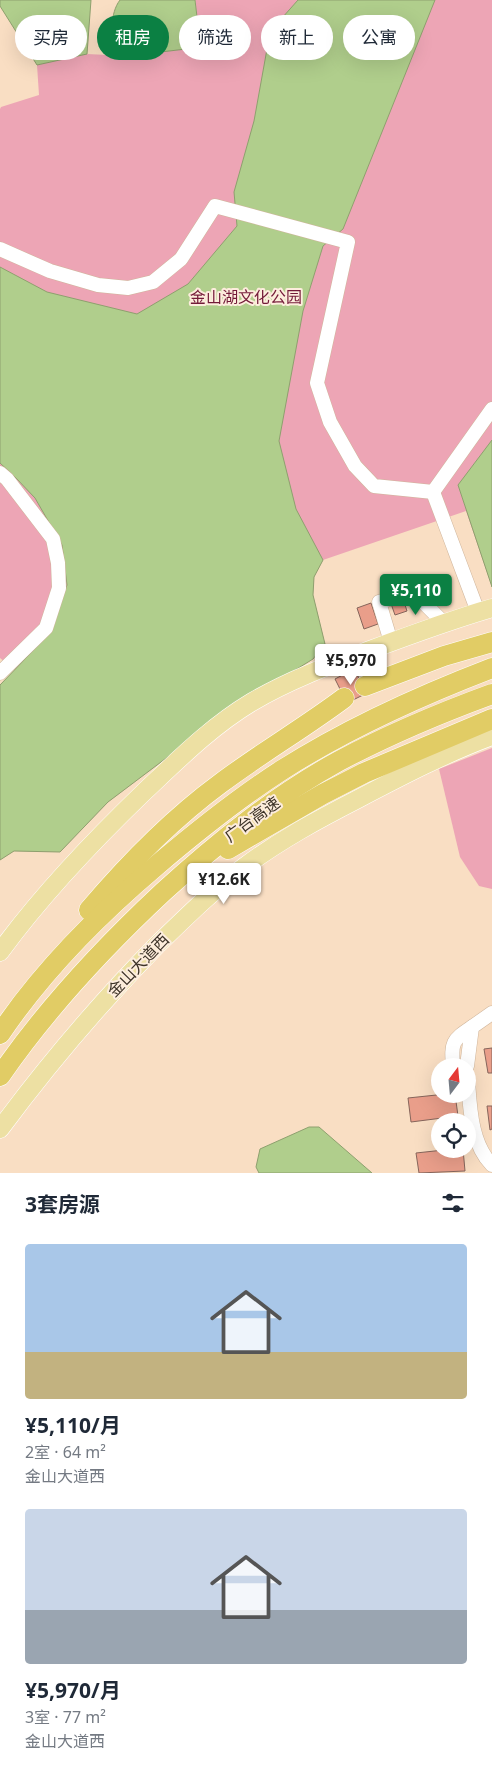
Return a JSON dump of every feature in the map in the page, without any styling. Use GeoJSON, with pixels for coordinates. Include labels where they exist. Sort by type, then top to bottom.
{"type":"FeatureCollection","features":[{"type":"Feature","properties":{"kind":"highway"},"geometry":{"type":"LineString","coordinates":[[365,686],[444,656],[492,642]]}},
{"type":"Feature","properties":{"kind":"highway","name":"广台高速"},"geometry":{"type":"LineString","coordinates":[[0,1034],[32,989],[94,921],[164,859],[235,802],[282,770],[349,732],[400,707],[492,668]]}},
{"type":"Feature","properties":{"kind":"highway","name":"广台高速"},"geometry":{"type":"LineString","coordinates":[[0,1076],[39,1024],[103,950],[182,875],[238,827],[338,762],[421,722],[492,694]]}},
{"type":"Feature","properties":{"kind":"highway"},"geometry":{"type":"LineString","coordinates":[[32,989],[90,909],[164,832],[220,784],[344,698]]}},
{"type":"Feature","properties":{"kind":"highway"},"geometry":{"type":"LineString","coordinates":[[182,875],[364,773],[492,719]]}},
{"type":"Feature","properties":{"kind":"main road"},"geometry":{"type":"LineString","coordinates":[[0,952],[29,913],[80,856],[186,752],[219,724],[282,686],[350,657],[485,610]]}},
{"type":"Feature","properties":{"kind":"main road","name":"金山大道西"},"geometry":{"type":"LineString","coordinates":[[0,1129],[38,1078],[92,1014],[181,922],[243,867],[275,845],[365,795],[444,756],[492,736]]}},
{"type":"Feature","properties":{"kind":"street"},"geometry":{"type":"LineString","coordinates":[[0,249],[50,271],[98,285],[128,288],[153,282],[181,260],[215,206],[348,242],[317,383],[330,422],[355,466],[374,486],[433,492]]}},
{"type":"Feature","properties":{"kind":"street"},"geometry":{"type":"LineString","coordinates":[[433,492],[492,409]]}},
{"type":"Feature","properties":{"kind":"street"},"geometry":{"type":"LineString","coordinates":[[0,473],[7,479],[53,539],[58,563],[59,588],[46,628],[0,673]]}},
{"type":"Feature","properties":{"kind":"street"},"geometry":{"type":"LineString","coordinates":[[433,492],[485,610]]}},
{"type":"Feature","properties":{"kind":"street"},"geometry":{"type":"LineString","coordinates":[[391,642],[379,602],[414,592],[444,624]]}},
{"type":"Feature","properties":{"kind":"street"},"geometry":{"type":"LineString","coordinates":[[453,1058],[453,1043],[457,1037],[492,1013]]}},
{"type":"Feature","properties":{"kind":"street"},"geometry":{"type":"LineString","coordinates":[[468,1058],[472,1026]]}},
{"type":"Feature","properties":{"kind":"street"},"geometry":{"type":"LineString","coordinates":[[470,1103],[478,1144],[492,1165]]}},
{"type":"Feature","properties":{"kind":"green space","name":"金山湖文化公园"},"geometry":{"type":"Polygon","coordinates":[[[195,0],[492,0],[492,587],[466,511],[323,560],[314,577],[313,595],[325,644],[313,659],[226,713],[108,802],[60,852],[14,851],[0,860],[0,685],[15,670],[0,658],[0,109],[1,107],[39,95],[37,65],[60,60],[87,60],[87,54],[97,54],[97,60],[169,60],[169,51],[179,50],[179,60],[251,60],[251,15],[197,15],[195,0]]]}},
{"type":"Feature","properties":{"kind":"green space"},"geometry":{"type":"Polygon","coordinates":[[[492,748],[492,889],[479,886],[460,857],[439,769],[492,748]]]}},
{"type":"Feature","properties":{"kind":"shaded area"},"geometry":{"type":"Polygon","coordinates":[[[0,0],[91,0],[87,54],[87,15],[15,15],[15,30],[0,6],[0,0]]]}},
{"type":"Feature","properties":{"kind":"shaded area"},"geometry":{"type":"Polygon","coordinates":[[[120,0],[195,0],[197,15],[179,15],[179,50],[169,51],[169,15],[113,15],[120,0]]]}},
{"type":"Feature","properties":{"kind":"shaded area"},"geometry":{"type":"Polygon","coordinates":[[[298,0],[435,0],[415,50],[415,15],[343,15],[343,60],[411,60],[343,229],[323,246],[303,311],[279,441],[296,509],[323,560],[314,577],[313,595],[325,644],[313,659],[226,713],[108,802],[60,852],[14,851],[0,860],[0,685],[51,632],[67,585],[62,545],[35,498],[0,463],[0,267],[47,292],[137,314],[188,284],[237,226],[234,192],[254,121],[265,60],[333,60],[333,15],[285,15],[298,0]]]}},
{"type":"Feature","properties":{"kind":"shaded area"},"geometry":{"type":"Polygon","coordinates":[[[34,60],[60,60],[37,65],[34,60]]]}},
{"type":"Feature","properties":{"kind":"shaded area"},"geometry":{"type":"Polygon","coordinates":[[[492,440],[492,587],[458,485],[492,440]]]}},
{"type":"Feature","properties":{"kind":"shaded area"},"geometry":{"type":"Polygon","coordinates":[[[309,1127],[319,1127],[372,1173],[259,1173],[256,1167],[260,1149],[309,1127]]]}},
{"type":"Feature","properties":{"kind":"building"},"geometry":{"type":"Polygon","coordinates":[[[397,580],[407,611],[395,615],[384,584],[397,580]]]}},
{"type":"Feature","properties":{"kind":"building"},"geometry":{"type":"Polygon","coordinates":[[[371,603],[378,624],[364,629],[357,608],[371,603]]]}},
{"type":"Feature","properties":{"kind":"building"},"geometry":{"type":"Polygon","coordinates":[[[354,669],[367,693],[347,703],[335,679],[354,669]]]}},
{"type":"Feature","properties":{"kind":"building"},"geometry":{"type":"Polygon","coordinates":[[[492,1048],[492,1073],[488,1073],[484,1049],[492,1048]]]}},
{"type":"Feature","properties":{"kind":"building"},"geometry":{"type":"Polygon","coordinates":[[[431,1096],[431,1103],[456,1103],[458,1113],[431,1113],[431,1119],[411,1122],[408,1098],[431,1096]]]}},
{"type":"Feature","properties":{"kind":"building"},"geometry":{"type":"Polygon","coordinates":[[[487,1106],[492,1106],[492,1129],[490,1130],[487,1106]]]}},
{"type":"Feature","properties":{"kind":"building"},"geometry":{"type":"Polygon","coordinates":[[[431,1151],[431,1158],[464,1158],[465,1171],[419,1173],[416,1153],[431,1151]]]}}]}
